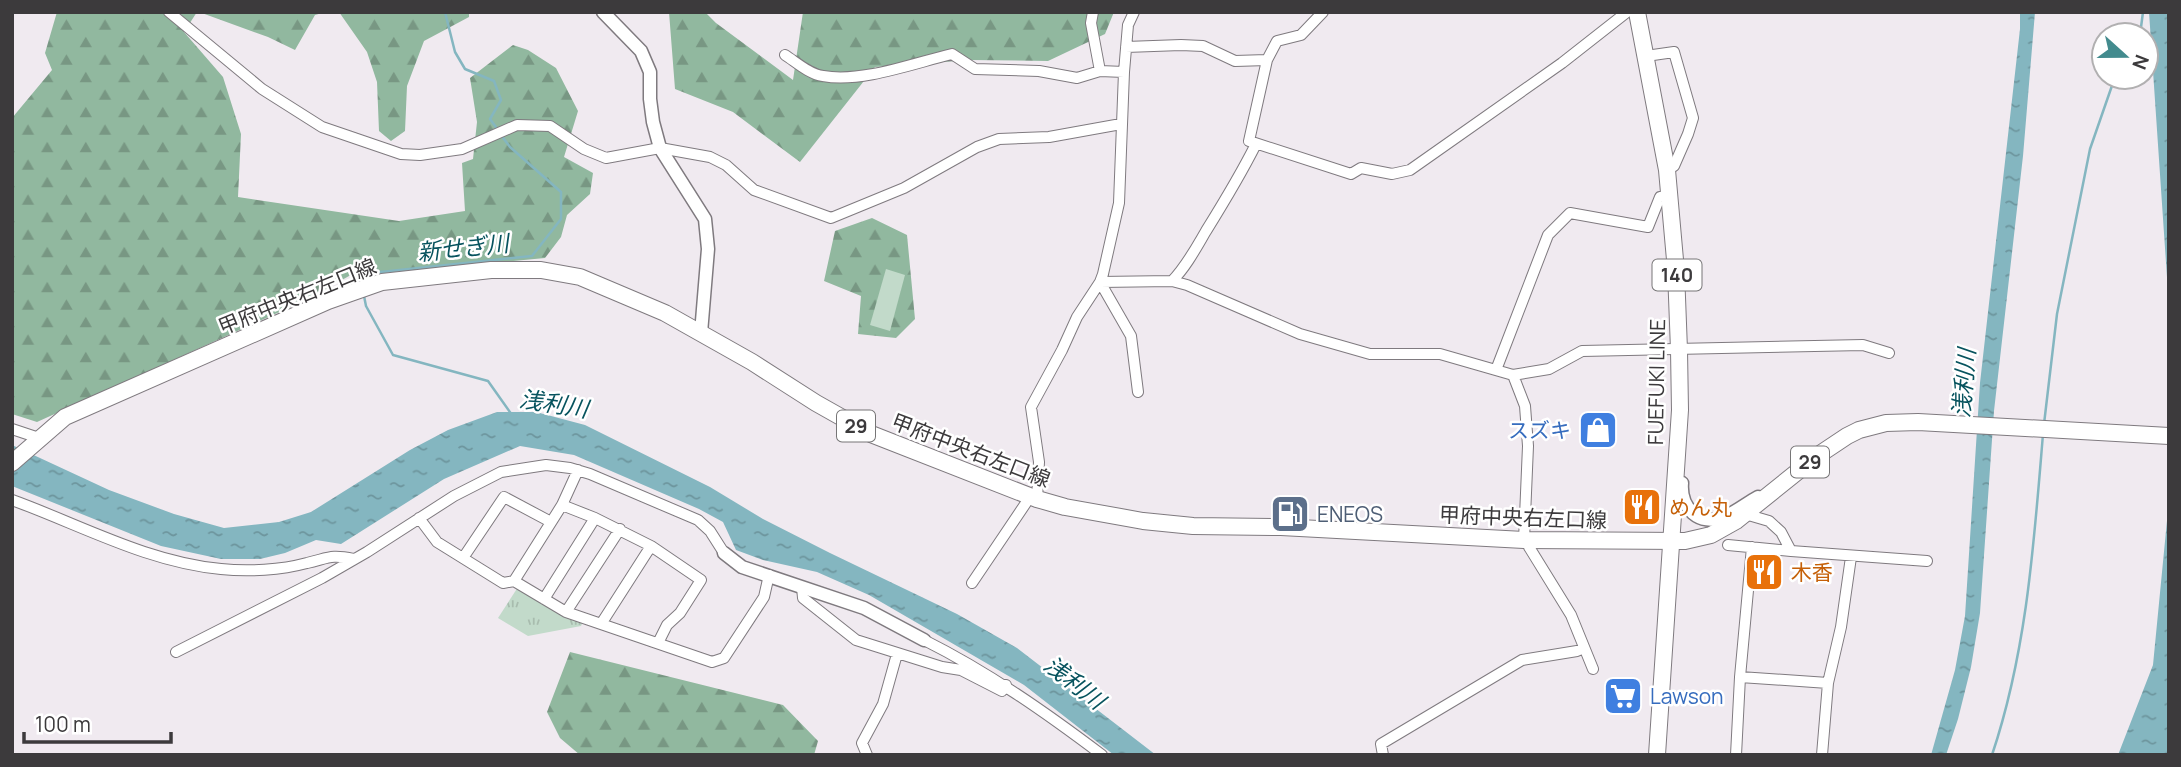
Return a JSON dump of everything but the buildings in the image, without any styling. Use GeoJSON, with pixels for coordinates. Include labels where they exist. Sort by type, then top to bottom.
{"type":"FeatureCollection","features":[{"type":"Feature","properties":{"kind":"main road","name":"FUEFUKI LINE"},"geometry":{"type":"LineString","coordinates":[[1637,12],[1667,170],[1676,271],[1679,350],[1680,410],[1657,755]]}},
{"type":"Feature","properties":{"kind":"main road","name":"甲府中央右左口線"},"geometry":{"type":"LineString","coordinates":[[12,463],[65,417],[328,302],[382,282],[491,270],[541,270],[580,277],[665,313],[871,434],[1033,498],[1131,519],[1193,526],[1281,527],[1526,539],[1685,541],[1712,535],[1745,514],[1833,444],[1859,430],[1901,422],[2169,436]]}},
{"type":"Feature","properties":{"kind":"street"},"geometry":{"type":"LineString","coordinates":[[169,12],[262,89],[322,127],[401,154],[421,155],[462,149],[517,125],[550,126],[584,149],[607,158],[660,148],[710,158],[726,165],[754,190],[831,218],[921,180],[977,146],[999,139],[1049,137],[1121,124]]}},
{"type":"Feature","properties":{"kind":"street"},"geometry":{"type":"LineString","coordinates":[[603,12],[640,51],[650,72],[653,122],[660,148],[705,219],[708,249],[701,333]]}},
{"type":"Feature","properties":{"kind":"street"},"geometry":{"type":"LineString","coordinates":[[1093,12],[1091,23],[1100,71]]}},
{"type":"Feature","properties":{"kind":"street"},"geometry":{"type":"LineString","coordinates":[[972,583],[1033,498],[1039,462],[1031,407],[1077,317],[1100,282],[1119,203],[1124,72],[1128,25],[1134,12]]}},
{"type":"Feature","properties":{"kind":"street"},"geometry":{"type":"LineString","coordinates":[[1323,12],[1301,35],[1277,41],[1267,60],[1249,141],[1351,174],[1361,168],[1392,174],[1410,170],[1562,63],[1628,12]]}},
{"type":"Feature","properties":{"kind":"street"},"geometry":{"type":"LineString","coordinates":[[1126,47],[1203,46],[1236,61],[1267,60]]}},
{"type":"Feature","properties":{"kind":"street"},"geometry":{"type":"LineString","coordinates":[[1646,56],[1674,52],[1693,118],[1689,134],[1674,166],[1667,170]]}},
{"type":"Feature","properties":{"kind":"street"},"geometry":{"type":"LineString","coordinates":[[785,55],[807,70],[822,76],[854,77],[952,54],[975,69],[1039,71],[1077,78],[1100,71],[1124,72]]}},
{"type":"Feature","properties":{"kind":"street"},"geometry":{"type":"LineString","coordinates":[[1172,281],[1194,251],[1243,171],[1256,144]]}},
{"type":"Feature","properties":{"kind":"street"},"geometry":{"type":"LineString","coordinates":[[1496,370],[1548,235],[1570,213],[1648,227],[1660,197],[1670,196]]}},
{"type":"Feature","properties":{"kind":"street"},"geometry":{"type":"LineString","coordinates":[[1100,282],[1172,281],[1300,334],[1343,348],[1370,354],[1440,354],[1513,375],[1549,369],[1582,351],[1863,345],[1889,352]]}},
{"type":"Feature","properties":{"kind":"street"},"geometry":{"type":"LineString","coordinates":[[1100,282],[1131,336],[1138,392]]}},
{"type":"Feature","properties":{"kind":"street"},"geometry":{"type":"LineString","coordinates":[[1513,375],[1525,405],[1528,446],[1526,539],[1571,615],[1592,669]]}},
{"type":"Feature","properties":{"kind":"street"},"geometry":{"type":"LineString","coordinates":[[1680,410],[1684,462],[1681,492],[1683,502],[1690,513],[1705,520],[1723,517],[1778,486]]}},
{"type":"Feature","properties":{"kind":"street"},"geometry":{"type":"LineString","coordinates":[[12,429],[36,442]]}},
{"type":"Feature","properties":{"kind":"street"},"geometry":{"type":"LineString","coordinates":[[176,652],[354,559],[454,496],[500,471],[546,465],[590,474],[698,520],[710,531],[724,553],[742,568],[864,608],[963,659],[1006,685],[1102,755]]}},
{"type":"Feature","properties":{"kind":"street"},"geometry":{"type":"LineString","coordinates":[[514,581],[562,505],[578,470]]}},
{"type":"Feature","properties":{"kind":"street"},"geometry":{"type":"LineString","coordinates":[[463,558],[503,497],[551,522]]}},
{"type":"Feature","properties":{"kind":"street"},"geometry":{"type":"LineString","coordinates":[[12,500],[165,560],[186,564],[224,569],[264,569],[307,563],[336,555],[354,559]]}},
{"type":"Feature","properties":{"kind":"street"},"geometry":{"type":"LineString","coordinates":[[562,505],[620,529],[651,546],[701,580],[680,614],[667,625],[659,643]]}},
{"type":"Feature","properties":{"kind":"street"},"geometry":{"type":"LineString","coordinates":[[1745,514],[1769,521],[1781,532],[1791,551]]}},
{"type":"Feature","properties":{"kind":"street"},"geometry":{"type":"LineString","coordinates":[[419,518],[437,542],[503,583],[514,581],[566,612],[712,662],[724,659],[764,597],[769,575]]}},
{"type":"Feature","properties":{"kind":"street"},"geometry":{"type":"LineString","coordinates":[[544,599],[595,518]]}},
{"type":"Feature","properties":{"kind":"street"},"geometry":{"type":"LineString","coordinates":[[566,612],[620,529]]}},
{"type":"Feature","properties":{"kind":"street"},"geometry":{"type":"LineString","coordinates":[[1728,545],[1851,557],[1927,561]]}},
{"type":"Feature","properties":{"kind":"street"},"geometry":{"type":"LineString","coordinates":[[601,624],[651,546]]}},
{"type":"Feature","properties":{"kind":"street"},"geometry":{"type":"LineString","coordinates":[[1736,755],[1752,547]]}},
{"type":"Feature","properties":{"kind":"street"},"geometry":{"type":"LineString","coordinates":[[1822,755],[1828,683],[1851,557]]}},
{"type":"Feature","properties":{"kind":"street"},"geometry":{"type":"LineString","coordinates":[[802,587],[803,598],[856,640],[942,667],[961,670],[1002,691],[1006,685]]}},
{"type":"Feature","properties":{"kind":"street"},"geometry":{"type":"LineString","coordinates":[[1383,755],[1381,744],[1522,660],[1584,648]]}},
{"type":"Feature","properties":{"kind":"street"},"geometry":{"type":"LineString","coordinates":[[867,755],[862,743],[883,704],[897,654]]}},
{"type":"Feature","properties":{"kind":"street"},"geometry":{"type":"LineString","coordinates":[[1740,677],[1828,683]]}},
{"type":"Feature","properties":{"kind":"green space"},"geometry":{"type":"Polygon","coordinates":[[[57,12],[197,12],[184,32],[223,77],[241,134],[238,197],[399,221],[465,211],[462,163],[473,159],[477,122],[470,78],[513,45],[528,50],[556,68],[578,111],[564,157],[593,173],[590,194],[567,215],[561,237],[545,258],[349,276],[308,299],[37,422],[12,414],[12,118],[52,70],[45,53],[57,12]]]}},
{"type":"Feature","properties":{"kind":"green space"},"geometry":{"type":"Polygon","coordinates":[[[199,12],[326,12],[315,15],[295,50],[268,37],[199,12]]]}},
{"type":"Feature","properties":{"kind":"green space"},"geometry":{"type":"Polygon","coordinates":[[[339,12],[469,12],[469,17],[424,41],[407,86],[405,131],[391,141],[379,131],[377,82],[367,52],[339,12]]]}},
{"type":"Feature","properties":{"kind":"green space"},"geometry":{"type":"Polygon","coordinates":[[[669,12],[705,12],[793,80],[803,12],[1114,12],[1105,34],[1048,61],[970,60],[875,67],[800,162],[733,112],[675,89],[669,12]]]}},
{"type":"Feature","properties":{"kind":"green space"},"geometry":{"type":"Polygon","coordinates":[[[872,218],[907,235],[915,319],[896,338],[858,334],[861,296],[824,281],[835,231],[872,218]]]}},
{"type":"Feature","properties":{"kind":"green space"},"geometry":{"type":"Polygon","coordinates":[[[886,269],[905,275],[890,331],[870,325],[886,269]]]}},
{"type":"Feature","properties":{"kind":"green space"},"geometry":{"type":"Polygon","coordinates":[[[518,587],[583,622],[581,626],[528,636],[498,618],[518,587]]]}},
{"type":"Feature","properties":{"kind":"green space"},"geometry":{"type":"Polygon","coordinates":[[[570,652],[783,705],[818,741],[814,755],[580,755],[560,738],[547,712],[570,652]]]}},
{"type":"Feature","properties":{"kind":"water"},"geometry":{"type":"Polygon","coordinates":[[[2020,12],[2035,12],[2023,156],[1994,411],[1980,613],[1971,667],[1946,755],[1931,755],[1955,670],[1965,616],[1980,383],[2020,12]]]}},
{"type":"Feature","properties":{"kind":"water"},"geometry":{"type":"Polygon","coordinates":[[[2149,12],[2169,12],[2169,307],[2154,91],[2160,91],[2160,21],[2150,21],[2149,12]]]}},
{"type":"Feature","properties":{"kind":"water"},"geometry":{"type":"Polygon","coordinates":[[[497,412],[536,412],[585,425],[710,487],[763,519],[957,614],[1017,648],[1156,755],[1114,755],[1024,685],[869,595],[817,572],[763,560],[736,550],[723,522],[574,455],[520,446],[444,479],[341,544],[316,540],[285,553],[260,559],[221,559],[161,546],[12,486],[12,445],[109,490],[174,514],[224,528],[279,522],[311,512],[410,450],[448,430],[497,412]]]}},
{"type":"Feature","properties":{"kind":"water"},"geometry":{"type":"Polygon","coordinates":[[[2169,500],[2169,755],[2118,755],[2153,665],[2169,500]]]}},
{"type":"Feature","properties":{"kind":"waterway","name":"新せぎ川"},"geometry":{"type":"LineString","coordinates":[[445,12],[455,52],[465,69],[494,81],[501,100],[490,119],[498,130]]}},
{"type":"Feature","properties":{"kind":"waterway"},"geometry":{"type":"LineString","coordinates":[[2142,21],[2143,12]]}},
{"type":"Feature","properties":{"kind":"waterway"},"geometry":{"type":"LineString","coordinates":[[2044,424],[2057,314],[2090,149],[2110,91]]}},
{"type":"Feature","properties":{"kind":"waterway","name":"新せぎ川"},"geometry":{"type":"LineString","coordinates":[[363,282],[362,274],[532,256],[561,219],[561,192],[510,147],[501,135]]}},
{"type":"Feature","properties":{"kind":"waterway","name":"新せぎ川"},"geometry":{"type":"LineString","coordinates":[[364,296],[366,306],[393,355],[488,381],[512,415]]}},
{"type":"Feature","properties":{"kind":"waterway"},"geometry":{"type":"LineString","coordinates":[[1992,755],[2004,716],[2021,636],[2032,556],[2043,434]]}},
{"type":"Feature","properties":{"kind":"place","name":"スズキ"},"geometry":{"type":"Point","coordinates":[1598,430]}},
{"type":"Feature","properties":{"kind":"place","name":"めん丸"},"geometry":{"type":"Point","coordinates":[1642,507]}},
{"type":"Feature","properties":{"kind":"place","name":"ENEOS"},"geometry":{"type":"Point","coordinates":[1290,514]}},
{"type":"Feature","properties":{"kind":"place","name":"木香"},"geometry":{"type":"Point","coordinates":[1764,572]}},
{"type":"Feature","properties":{"kind":"place","name":"Lawson"},"geometry":{"type":"Point","coordinates":[1623,696]}},
{"type":"Feature","properties":{"kind":"water label","name":"浅利川"},"geometry":{"type":"Point","coordinates":[1963,383]}},
{"type":"Feature","properties":{"kind":"water label","name":"浅利川"},"geometry":{"type":"Point","coordinates":[554,403]}},
{"type":"Feature","properties":{"kind":"water label","name":"浅利川"},"geometry":{"type":"Point","coordinates":[1075,682]}}]}
